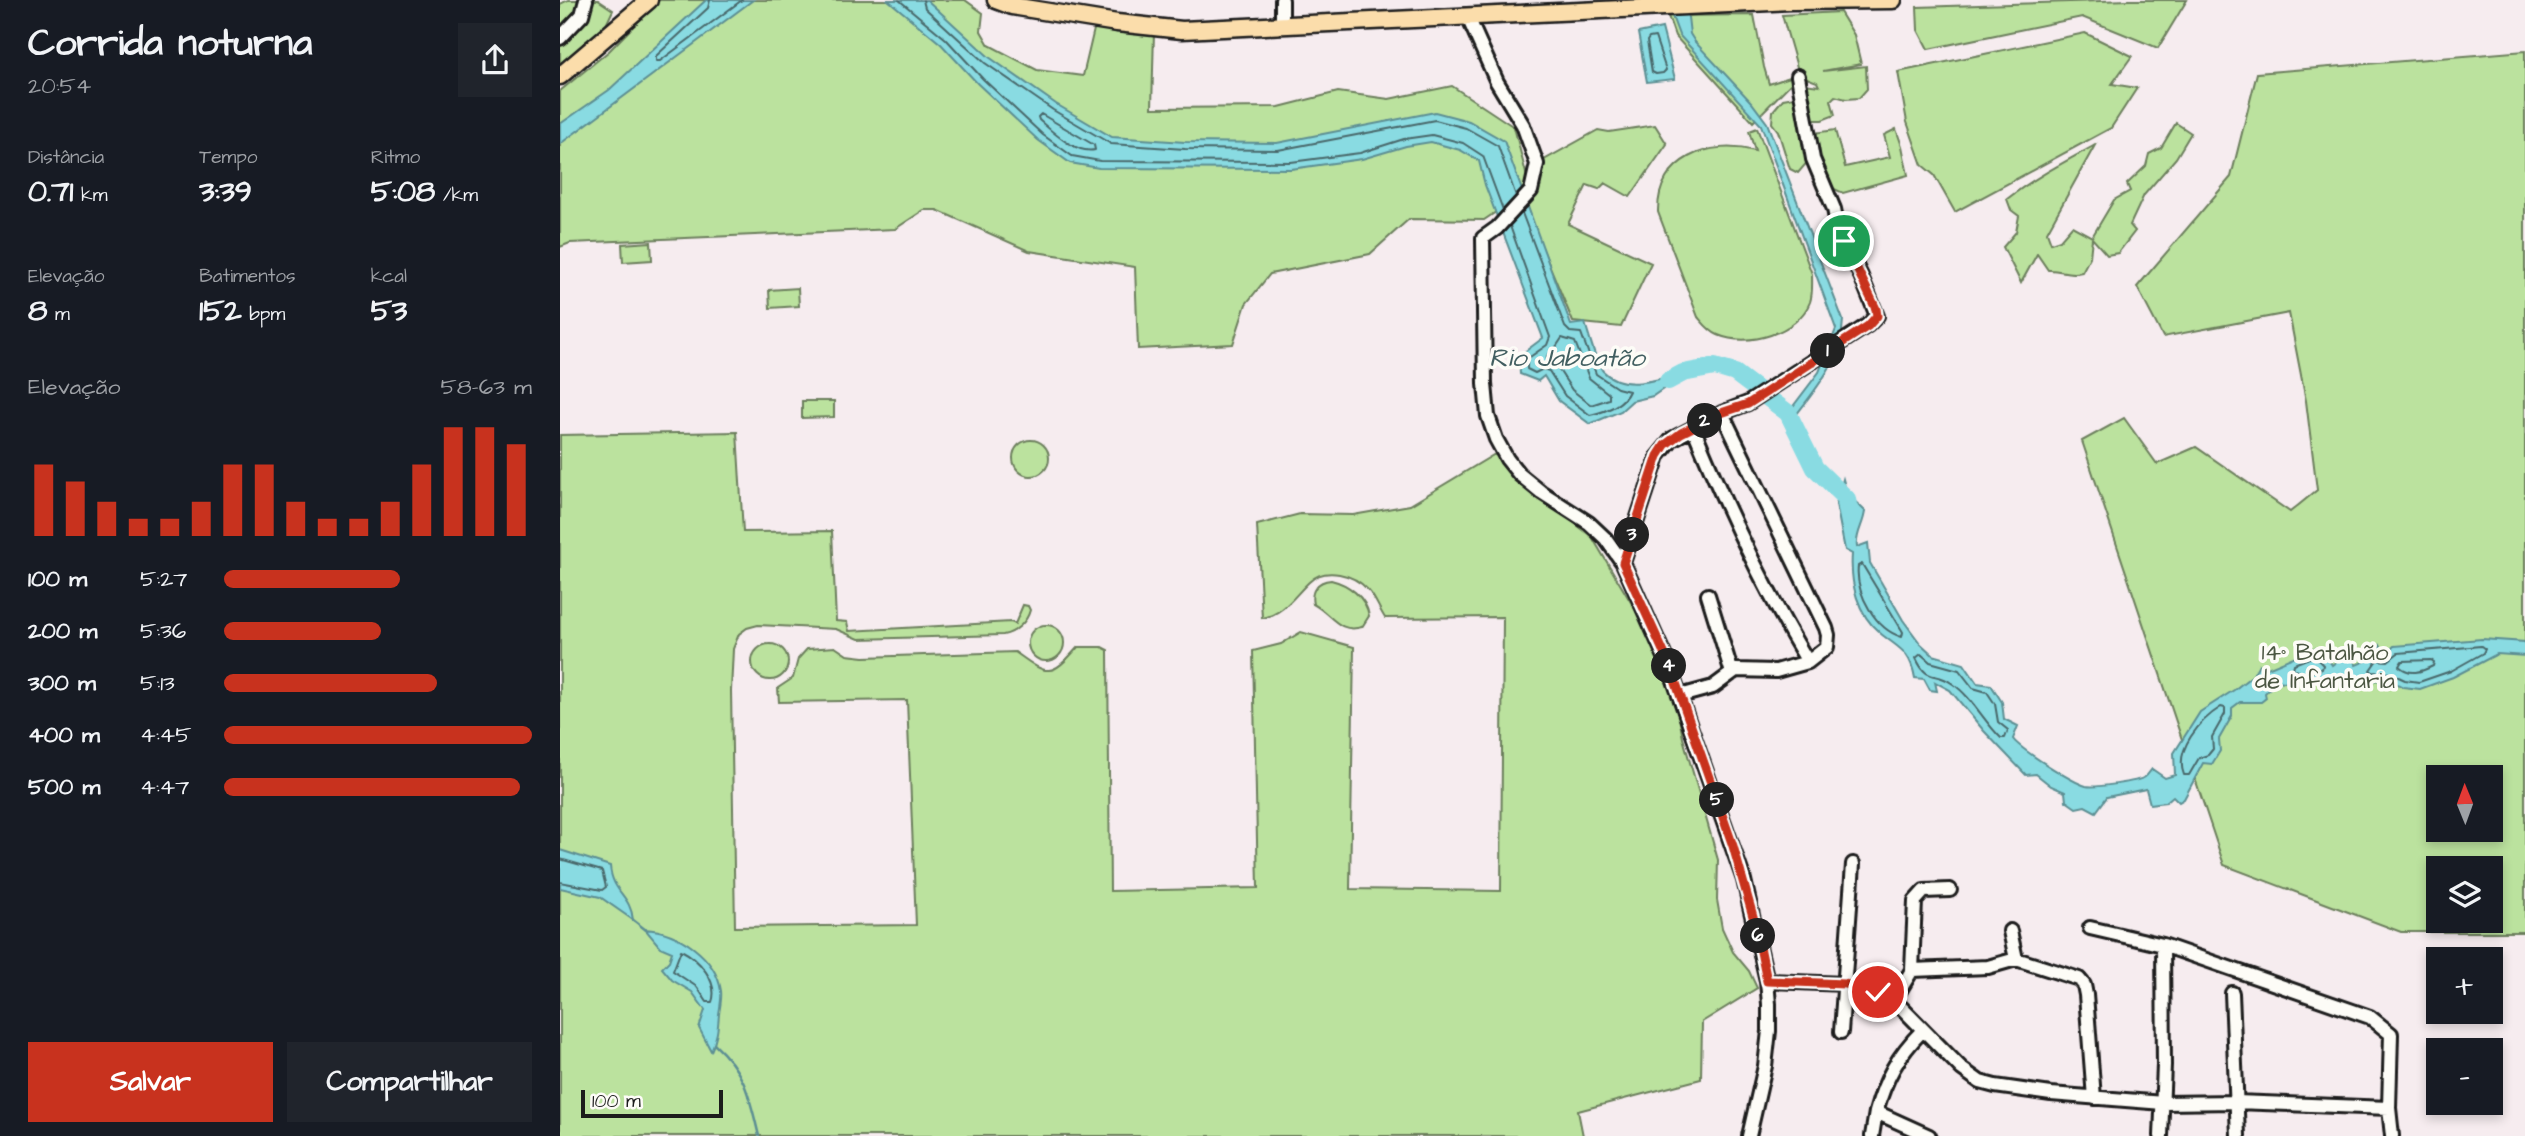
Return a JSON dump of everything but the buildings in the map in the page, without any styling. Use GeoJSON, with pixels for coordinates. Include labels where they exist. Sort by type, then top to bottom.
{"type":"FeatureCollection","features":[{"type":"Feature","properties":{"kind":"main road"},"geometry":{"type":"LineString","coordinates":[[560,76],[649,0]]}},
{"type":"Feature","properties":{"kind":"main road"},"geometry":{"type":"LineString","coordinates":[[996,0],[1012,6],[1092,19],[1182,30],[1791,0],[1893,0]]}},
{"type":"Feature","properties":{"kind":"street"},"geometry":{"type":"LineString","coordinates":[[560,38],[582,15],[586,0]]}},
{"type":"Feature","properties":{"kind":"street"},"geometry":{"type":"LineString","coordinates":[[1282,0],[1282,24]]}},
{"type":"Feature","properties":{"kind":"street"},"geometry":{"type":"LineString","coordinates":[[1467,15],[1497,82],[1523,125],[1537,164],[1531,191],[1497,228],[1483,238],[1485,384],[1488,416],[1507,459],[1520,474],[1541,492],[1589,523],[1623,563],[1670,666],[1744,880],[1767,981],[1769,1031],[1765,1066],[1749,1136]]}},
{"type":"Feature","properties":{"kind":"street"},"geometry":{"type":"LineString","coordinates":[[1623,563],[1658,456],[1672,439],[1721,413],[1748,404],[1868,326],[1877,316],[1838,230],[1834,209],[1813,159],[1798,76]]}},
{"type":"Feature","properties":{"kind":"street"},"geometry":{"type":"LineString","coordinates":[[1680,696],[1713,687],[1732,673],[1751,669],[1776,671],[1808,662],[1827,647],[1826,628],[1721,413]]}},
{"type":"Feature","properties":{"kind":"street"},"geometry":{"type":"LineString","coordinates":[[1693,427],[1715,481],[1770,595],[1808,662]]}},
{"type":"Feature","properties":{"kind":"street"},"geometry":{"type":"LineString","coordinates":[[1708,595],[1732,673]]}},
{"type":"Feature","properties":{"kind":"street"},"geometry":{"type":"LineString","coordinates":[[1841,1032],[1853,864]]}},
{"type":"Feature","properties":{"kind":"street"},"geometry":{"type":"LineString","coordinates":[[1894,1000],[1912,970],[1915,901],[1924,891],[1950,890]]}},
{"type":"Feature","properties":{"kind":"street"},"geometry":{"type":"LineString","coordinates":[[2090,928],[2163,945],[2370,1017],[2391,1034],[2389,1108],[2392,1136]]}},
{"type":"Feature","properties":{"kind":"street"},"geometry":{"type":"LineString","coordinates":[[2010,931],[2016,960]]}},
{"type":"Feature","properties":{"kind":"street"},"geometry":{"type":"LineString","coordinates":[[2161,1136],[2163,945]]}},
{"type":"Feature","properties":{"kind":"street"},"geometry":{"type":"LineString","coordinates":[[1912,970],[1987,967],[2016,960],[2083,981],[2094,1098]]}},
{"type":"Feature","properties":{"kind":"street"},"geometry":{"type":"LineString","coordinates":[[1767,981],[1845,984],[1878,992],[1894,1000],[1922,1031],[1962,1069],[1980,1082],[2018,1090],[2163,1103],[2236,1102],[2389,1108]]}},
{"type":"Feature","properties":{"kind":"street"},"geometry":{"type":"LineString","coordinates":[[2232,993],[2238,1136]]}},
{"type":"Feature","properties":{"kind":"street"},"geometry":{"type":"LineString","coordinates":[[1872,1136],[1882,1091],[1895,1062],[1922,1031]]}},
{"type":"Feature","properties":{"kind":"street"},"geometry":{"type":"LineString","coordinates":[[1876,1112],[1929,1136]]}},
{"type":"Feature","properties":{"kind":"green space"},"geometry":{"type":"Polygon","coordinates":[[[568,0],[598,0],[613,10],[606,25],[560,65],[560,4],[568,0]]]}},
{"type":"Feature","properties":{"kind":"green space"},"geometry":{"type":"Polygon","coordinates":[[[659,0],[965,0],[983,13],[981,31],[989,45],[1037,70],[1083,76],[1095,25],[1154,32],[1152,108],[1279,107],[1338,92],[1389,99],[1452,86],[1514,127],[1530,189],[1484,220],[1409,219],[1370,254],[1270,274],[1246,304],[1233,344],[1138,349],[1135,267],[1029,251],[937,210],[924,210],[895,229],[570,243],[560,247],[560,91],[609,51],[659,0]]]}},
{"type":"Feature","properties":{"kind":"green space"},"geometry":{"type":"Polygon","coordinates":[[[2187,0],[2158,48],[2082,17],[1928,49],[1918,30],[1917,7],[2187,0]]]}},
{"type":"Feature","properties":{"kind":"green space"},"geometry":{"type":"Polygon","coordinates":[[[1840,12],[1854,35],[1861,64],[1823,71],[1866,66],[1867,89],[1859,98],[1835,96],[1831,100],[1835,115],[1822,120],[1809,120],[1810,159],[1798,173],[1790,169],[1778,131],[1772,123],[1773,111],[1783,99],[1794,97],[1797,102],[1805,84],[1819,86],[1817,82],[1799,75],[1753,122],[1675,36],[1668,16],[1754,15],[1769,84],[1799,74],[1782,15],[1840,12]]]}},
{"type":"Feature","properties":{"kind":"green space"},"geometry":{"type":"Polygon","coordinates":[[[2085,33],[2132,56],[2112,84],[2137,88],[2111,128],[1955,212],[1934,175],[1922,165],[1907,122],[1898,72],[2085,33]]]}},
{"type":"Feature","properties":{"kind":"green space","name":"14° Batalhão de Infantaria"},"geometry":{"type":"Polygon","coordinates":[[[2525,51],[2525,932],[2503,932],[2503,856],[2426,856],[2426,932],[2401,932],[2224,865],[2082,441],[2124,418],[2157,464],[2196,447],[2290,512],[2317,490],[2306,401],[2289,313],[2163,337],[2137,287],[2231,177],[2257,73],[2525,51]]]}},
{"type":"Feature","properties":{"kind":"green space"},"geometry":{"type":"Polygon","coordinates":[[[2176,123],[2191,133],[2176,158],[2144,195],[2130,225],[2135,231],[2118,253],[2107,255],[2092,238],[2090,257],[2082,272],[2072,273],[2048,270],[2037,254],[2021,283],[2003,247],[2016,232],[2019,216],[2011,210],[2007,199],[2095,145],[2047,232],[2051,243],[2060,240],[2072,226],[2092,237],[2114,200],[2130,191],[2127,184],[2146,166],[2149,154],[2161,148],[2176,123]]]}},
{"type":"Feature","properties":{"kind":"green space"},"geometry":{"type":"Polygon","coordinates":[[[1655,125],[1667,144],[1630,197],[1605,183],[1599,189],[1587,185],[1568,224],[1651,263],[1621,327],[1573,322],[1529,216],[1526,197],[1537,164],[1598,130],[1609,132],[1655,125]]]}},
{"type":"Feature","properties":{"kind":"green space"},"geometry":{"type":"Polygon","coordinates":[[[1757,128],[1812,274],[1812,295],[1804,313],[1784,329],[1757,338],[1730,339],[1712,331],[1698,317],[1658,212],[1660,193],[1666,178],[1676,166],[1689,157],[1720,148],[1755,151],[1749,131],[1757,128]]]}},
{"type":"Feature","properties":{"kind":"green space"},"geometry":{"type":"Polygon","coordinates":[[[1896,129],[1908,175],[1843,193],[1830,187],[1813,133],[1835,130],[1845,167],[1890,157],[1884,135],[1896,129]]]}},
{"type":"Feature","properties":{"kind":"green space"},"geometry":{"type":"Polygon","coordinates":[[[651,242],[652,260],[623,262],[622,244],[651,242]]]}},
{"type":"Feature","properties":{"kind":"green space"},"geometry":{"type":"Polygon","coordinates":[[[798,288],[799,306],[770,308],[769,290],[798,288]]]}},
{"type":"Feature","properties":{"kind":"green space"},"geometry":{"type":"Polygon","coordinates":[[[802,401],[834,401],[834,417],[802,418],[802,401]]]}},
{"type":"Feature","properties":{"kind":"green space"},"geometry":{"type":"Polygon","coordinates":[[[737,432],[743,532],[832,531],[836,621],[847,622],[849,631],[1011,622],[1015,624],[1023,605],[1030,610],[1020,626],[1003,635],[859,639],[836,629],[758,625],[739,634],[733,649],[731,691],[735,927],[916,925],[907,700],[779,702],[778,688],[793,678],[798,659],[807,649],[835,647],[847,655],[864,657],[1015,652],[1034,665],[1048,670],[1061,665],[1078,647],[1102,647],[1108,650],[1110,891],[1258,888],[1253,651],[1281,644],[1301,632],[1354,647],[1350,889],[1501,891],[1503,617],[1385,618],[1373,596],[1362,584],[1347,576],[1331,573],[1316,577],[1283,609],[1262,618],[1257,525],[1300,514],[1353,515],[1410,505],[1495,454],[1537,493],[1592,537],[1669,666],[1683,738],[1718,860],[1717,900],[1722,928],[1733,952],[1749,971],[1757,988],[1702,1022],[1701,1079],[1578,1111],[1583,1136],[560,1136],[560,435],[737,432]]]}},
{"type":"Feature","properties":{"kind":"green space"},"geometry":{"type":"Polygon","coordinates":[[[1031,440],[1043,446],[1049,458],[1043,470],[1031,476],[1019,470],[1013,458],[1019,446],[1031,440]]]}},
{"type":"Feature","properties":{"kind":"green space"},"geometry":{"type":"Polygon","coordinates":[[[1331,580],[1350,588],[1364,603],[1369,616],[1362,627],[1347,628],[1313,604],[1316,588],[1322,582],[1331,580]]]}},
{"type":"Feature","properties":{"kind":"green space"},"geometry":{"type":"Polygon","coordinates":[[[1046,625],[1059,630],[1064,643],[1059,656],[1046,661],[1033,656],[1028,643],[1033,630],[1046,625]]]}},
{"type":"Feature","properties":{"kind":"green space"},"geometry":{"type":"Polygon","coordinates":[[[770,644],[783,649],[788,662],[783,675],[770,680],[757,675],[752,662],[757,649],[770,644]]]}},
{"type":"Feature","properties":{"kind":"water"},"geometry":{"type":"Polygon","coordinates":[[[706,0],[753,0],[560,144],[560,124],[609,90],[706,0]]]}},
{"type":"Feature","properties":{"kind":"water","name":"Rio Jaboatão"},"geometry":{"type":"Polygon","coordinates":[[[888,0],[927,0],[989,57],[1056,104],[1112,137],[1185,142],[1277,143],[1435,112],[1469,121],[1504,141],[1571,325],[1585,323],[1603,371],[1622,382],[1633,383],[1689,371],[1653,396],[1632,401],[1621,411],[1590,424],[1559,401],[1544,376],[1538,381],[1520,374],[1519,356],[1543,338],[1485,185],[1479,161],[1460,150],[1431,142],[1362,159],[1291,169],[1099,168],[1070,163],[1038,140],[978,84],[941,44],[888,0]]]}},
{"type":"Feature","properties":{"kind":"water"},"geometry":{"type":"Polygon","coordinates":[[[1666,0],[1686,0],[1690,34],[1695,42],[1767,123],[1843,320],[1842,335],[1833,361],[1819,385],[1793,419],[1788,413],[1819,372],[1836,329],[1761,125],[1679,35],[1666,0]]]}},
{"type":"Feature","properties":{"kind":"water"},"geometry":{"type":"Polygon","coordinates":[[[1662,28],[1675,79],[1647,82],[1638,33],[1662,28]]]}},
{"type":"Feature","properties":{"kind":"water"},"geometry":{"type":"Polygon","coordinates":[[[1843,479],[1847,494],[1865,511],[1857,547],[1868,543],[1870,563],[1903,620],[1920,643],[1933,655],[1964,664],[1977,683],[1991,685],[2002,702],[2004,719],[2018,726],[2013,739],[2047,765],[2086,786],[2134,781],[2145,777],[2152,769],[2165,778],[2175,775],[2174,753],[2200,712],[2253,675],[2259,664],[2265,669],[2315,648],[2326,656],[2332,665],[2349,652],[2356,665],[2366,661],[2380,645],[2385,655],[2394,646],[2482,639],[2525,642],[2525,656],[2497,654],[2453,677],[2420,689],[2403,687],[2389,680],[2353,681],[2336,675],[2305,682],[2293,677],[2285,682],[2277,681],[2265,693],[2266,698],[2261,702],[2240,702],[2232,708],[2232,716],[2219,739],[2220,751],[2212,764],[2203,763],[2184,799],[2179,802],[2173,796],[2166,802],[2150,804],[2146,789],[2107,797],[2096,812],[2085,806],[2076,808],[2066,801],[2065,792],[2051,786],[2036,774],[2026,775],[1950,690],[1935,682],[1937,691],[1930,690],[1924,679],[1915,678],[1907,656],[1866,617],[1854,586],[1852,554],[1845,550],[1836,504],[1843,479]]]}},
{"type":"Feature","properties":{"kind":"water"},"geometry":{"type":"Polygon","coordinates":[[[560,850],[610,866],[611,875],[629,905],[633,920],[600,897],[560,888],[560,850]]]}},
{"type":"Feature","properties":{"kind":"water"},"geometry":{"type":"Polygon","coordinates":[[[645,929],[658,931],[682,941],[694,948],[712,967],[718,979],[721,997],[717,1033],[711,1051],[699,1028],[705,1010],[692,992],[672,980],[662,968],[669,961],[672,952],[660,947],[645,929]]]}},
{"type":"Feature","properties":{"kind":"waterway","name":"Rio Jaboatão"},"geometry":{"type":"LineString","coordinates":[[1668,381],[1683,373],[1715,367],[1735,373],[1788,413],[1815,468],[1847,499],[1849,511]]}},
{"type":"Feature","properties":{"kind":"waterway"},"geometry":{"type":"LineString","coordinates":[[632,919],[646,930]]}},
{"type":"Feature","properties":{"kind":"waterway"},"geometry":{"type":"LineString","coordinates":[[714,1044],[740,1075],[759,1136]]}},
{"type":"Feature","properties":{"kind":"route"},"geometry":{"type":"LineString","coordinates":[[1844,241],[1877,316],[1868,326],[1748,404],[1721,413],[1681,433],[1665,445],[1658,456],[1623,563],[1670,666],[1733,846],[1756,927],[1767,981],[1845,984],[1878,992]]}}]}
